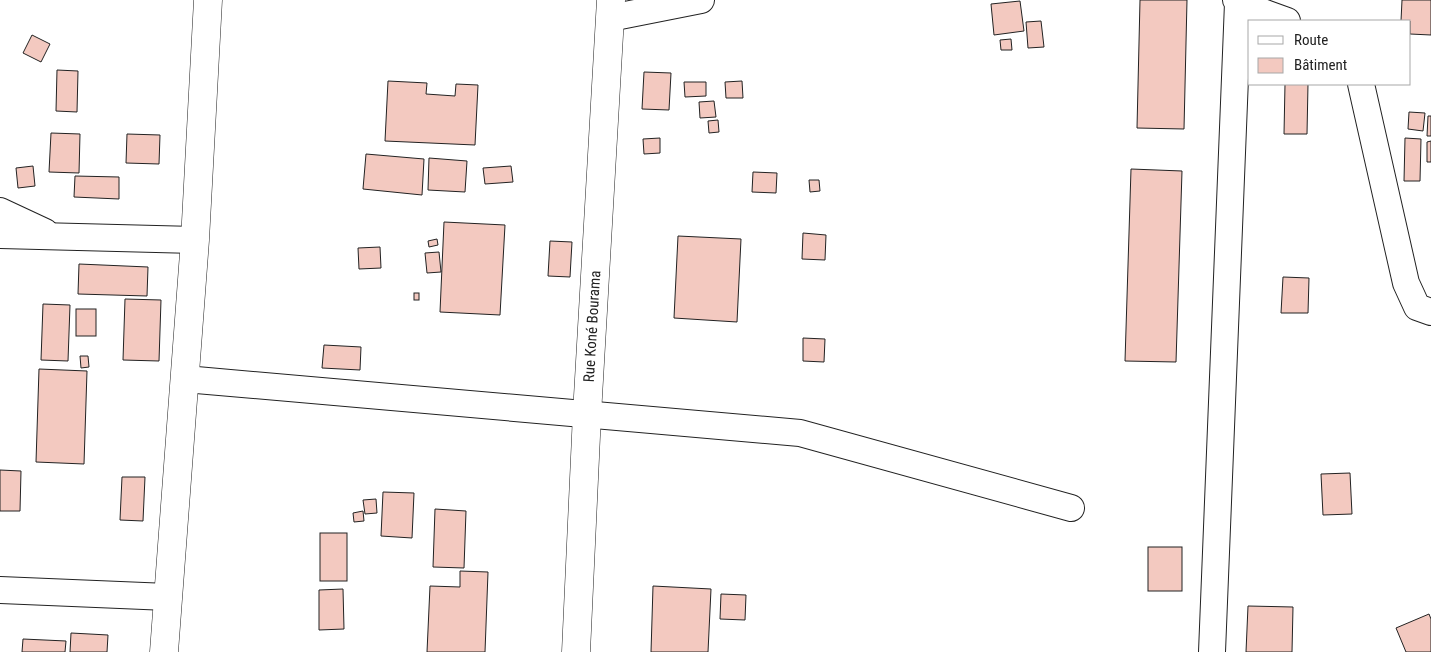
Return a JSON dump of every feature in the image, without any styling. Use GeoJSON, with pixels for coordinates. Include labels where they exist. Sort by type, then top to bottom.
{"type":"FeatureCollection","features":[{"type":"Feature","properties":{"kind":"main road"},"geometry":{"type":"LineString","coordinates":[[164,652],[195,240],[208,0]]}},
{"type":"Feature","properties":{"kind":"main road","name":"Rue Koné Bourama"},"geometry":{"type":"LineString","coordinates":[[576,652],[587,414],[610,9]]}},
{"type":"Feature","properties":{"kind":"street"},"geometry":{"type":"LineString","coordinates":[[610,9],[701,0]]}},
{"type":"Feature","properties":{"kind":"street"},"geometry":{"type":"LineString","coordinates":[[1212,652],[1238,1],[1285,20]]}},
{"type":"Feature","properties":{"kind":"street"},"geometry":{"type":"LineString","coordinates":[[1361,85],[1406,284],[1417,307],[1431,312]]}},
{"type":"Feature","properties":{"kind":"street"},"geometry":{"type":"LineString","coordinates":[[0,212],[53,236]]}},
{"type":"Feature","properties":{"kind":"street"},"geometry":{"type":"LineString","coordinates":[[0,235],[195,240]]}},
{"type":"Feature","properties":{"kind":"street"},"geometry":{"type":"LineString","coordinates":[[185,379],[800,433],[1071,508]]}},
{"type":"Feature","properties":{"kind":"street"},"geometry":{"type":"LineString","coordinates":[[0,590],[168,597]]}},
{"type":"Feature","properties":{"kind":"building"},"geometry":{"type":"Polygon","coordinates":[[[1140,0],[1187,0],[1184,129],[1137,128],[1140,0]]]}},
{"type":"Feature","properties":{"kind":"building"},"geometry":{"type":"Polygon","coordinates":[[[1402,0],[1431,0],[1431,35],[1411,34],[1411,20],[1401,20],[1402,0]]]}},
{"type":"Feature","properties":{"kind":"building"},"geometry":{"type":"Polygon","coordinates":[[[1020,1],[1024,31],[994,35],[991,4],[1020,1]]]}},
{"type":"Feature","properties":{"kind":"building"},"geometry":{"type":"Polygon","coordinates":[[[1041,21],[1044,47],[1028,48],[1026,22],[1041,21]]]}},
{"type":"Feature","properties":{"kind":"building"},"geometry":{"type":"Polygon","coordinates":[[[32,35],[50,44],[41,62],[23,53],[32,35]]]}},
{"type":"Feature","properties":{"kind":"building"},"geometry":{"type":"Polygon","coordinates":[[[1011,39],[1012,50],[1001,50],[1000,40],[1011,39]]]}},
{"type":"Feature","properties":{"kind":"building"},"geometry":{"type":"Polygon","coordinates":[[[57,70],[78,71],[77,112],[56,111],[57,70]]]}},
{"type":"Feature","properties":{"kind":"building"},"geometry":{"type":"Polygon","coordinates":[[[644,72],[671,73],[669,110],[642,109],[644,72]]]}},
{"type":"Feature","properties":{"kind":"building"},"geometry":{"type":"Polygon","coordinates":[[[388,81],[427,83],[426,94],[455,96],[456,84],[478,85],[475,145],[385,141],[388,81]]]}},
{"type":"Feature","properties":{"kind":"building"},"geometry":{"type":"Polygon","coordinates":[[[742,81],[743,98],[726,98],[725,82],[742,81]]]}},
{"type":"Feature","properties":{"kind":"building"},"geometry":{"type":"Polygon","coordinates":[[[684,82],[706,82],[706,96],[685,97],[684,82]]]}},
{"type":"Feature","properties":{"kind":"building"},"geometry":{"type":"Polygon","coordinates":[[[1285,85],[1308,85],[1307,134],[1284,134],[1285,85]]]}},
{"type":"Feature","properties":{"kind":"building"},"geometry":{"type":"Polygon","coordinates":[[[714,101],[716,117],[700,118],[699,102],[714,101]]]}},
{"type":"Feature","properties":{"kind":"building"},"geometry":{"type":"Polygon","coordinates":[[[1409,112],[1425,113],[1423,131],[1408,129],[1409,112]]]}},
{"type":"Feature","properties":{"kind":"building"},"geometry":{"type":"Polygon","coordinates":[[[1428,116],[1431,116],[1431,136],[1427,136],[1428,116]]]}},
{"type":"Feature","properties":{"kind":"building"},"geometry":{"type":"Polygon","coordinates":[[[718,120],[719,132],[709,133],[708,121],[718,120]]]}},
{"type":"Feature","properties":{"kind":"building"},"geometry":{"type":"Polygon","coordinates":[[[51,133],[80,134],[79,173],[49,172],[51,133]]]}},
{"type":"Feature","properties":{"kind":"building"},"geometry":{"type":"Polygon","coordinates":[[[127,134],[160,135],[159,164],[126,163],[127,134]]]}},
{"type":"Feature","properties":{"kind":"building"},"geometry":{"type":"Polygon","coordinates":[[[660,138],[660,153],[644,154],[643,139],[660,138]]]}},
{"type":"Feature","properties":{"kind":"building"},"geometry":{"type":"Polygon","coordinates":[[[1405,138],[1421,139],[1420,181],[1404,181],[1405,138]]]}},
{"type":"Feature","properties":{"kind":"building"},"geometry":{"type":"Polygon","coordinates":[[[1431,141],[1431,162],[1427,162],[1427,142],[1431,141]]]}},
{"type":"Feature","properties":{"kind":"building"},"geometry":{"type":"Polygon","coordinates":[[[366,154],[424,159],[422,195],[363,189],[366,154]]]}},
{"type":"Feature","properties":{"kind":"building"},"geometry":{"type":"Polygon","coordinates":[[[429,158],[467,161],[465,192],[428,190],[429,158]]]}},
{"type":"Feature","properties":{"kind":"building"},"geometry":{"type":"Polygon","coordinates":[[[33,166],[35,186],[18,188],[16,168],[33,166]]]}},
{"type":"Feature","properties":{"kind":"building"},"geometry":{"type":"Polygon","coordinates":[[[511,166],[513,182],[485,184],[483,168],[511,166]]]}},
{"type":"Feature","properties":{"kind":"building"},"geometry":{"type":"Polygon","coordinates":[[[1131,169],[1182,171],[1176,362],[1125,361],[1131,169]]]}},
{"type":"Feature","properties":{"kind":"building"},"geometry":{"type":"Polygon","coordinates":[[[753,172],[777,173],[776,193],[752,192],[753,172]]]}},
{"type":"Feature","properties":{"kind":"building"},"geometry":{"type":"Polygon","coordinates":[[[75,176],[119,177],[119,199],[74,197],[75,176]]]}},
{"type":"Feature","properties":{"kind":"building"},"geometry":{"type":"Polygon","coordinates":[[[809,180],[819,180],[820,191],[810,192],[809,180]]]}},
{"type":"Feature","properties":{"kind":"building"},"geometry":{"type":"Polygon","coordinates":[[[444,222],[505,225],[500,315],[440,312],[444,222]]]}},
{"type":"Feature","properties":{"kind":"building"},"geometry":{"type":"Polygon","coordinates":[[[803,233],[826,235],[825,260],[802,259],[803,233]]]}},
{"type":"Feature","properties":{"kind":"building"},"geometry":{"type":"Polygon","coordinates":[[[678,236],[741,239],[737,322],[674,318],[678,236]]]}},
{"type":"Feature","properties":{"kind":"building"},"geometry":{"type":"Polygon","coordinates":[[[437,239],[438,245],[429,247],[428,241],[437,239]]]}},
{"type":"Feature","properties":{"kind":"building"},"geometry":{"type":"Polygon","coordinates":[[[550,241],[572,242],[570,277],[548,276],[550,241]]]}},
{"type":"Feature","properties":{"kind":"building"},"geometry":{"type":"Polygon","coordinates":[[[380,247],[381,268],[359,269],[358,248],[380,247]]]}},
{"type":"Feature","properties":{"kind":"building"},"geometry":{"type":"Polygon","coordinates":[[[439,252],[441,272],[427,273],[425,253],[439,252]]]}},
{"type":"Feature","properties":{"kind":"building"},"geometry":{"type":"Polygon","coordinates":[[[79,264],[148,267],[147,296],[78,294],[79,264]]]}},
{"type":"Feature","properties":{"kind":"building"},"geometry":{"type":"Polygon","coordinates":[[[1283,277],[1309,278],[1308,313],[1281,313],[1283,277]]]}},
{"type":"Feature","properties":{"kind":"building"},"geometry":{"type":"Polygon","coordinates":[[[414,293],[419,293],[419,300],[414,300],[414,293]]]}},
{"type":"Feature","properties":{"kind":"building"},"geometry":{"type":"Polygon","coordinates":[[[125,299],[161,300],[159,361],[123,360],[125,299]]]}},
{"type":"Feature","properties":{"kind":"building"},"geometry":{"type":"Polygon","coordinates":[[[43,304],[70,305],[68,361],[41,360],[43,304]]]}},
{"type":"Feature","properties":{"kind":"building"},"geometry":{"type":"Polygon","coordinates":[[[76,309],[96,309],[96,336],[76,336],[76,309]]]}},
{"type":"Feature","properties":{"kind":"building"},"geometry":{"type":"Polygon","coordinates":[[[803,338],[825,339],[824,362],[803,361],[803,338]]]}},
{"type":"Feature","properties":{"kind":"building"},"geometry":{"type":"Polygon","coordinates":[[[324,345],[361,347],[360,370],[322,368],[324,345]]]}},
{"type":"Feature","properties":{"kind":"building"},"geometry":{"type":"Polygon","coordinates":[[[80,356],[88,356],[89,367],[81,368],[80,356]]]}},
{"type":"Feature","properties":{"kind":"building"},"geometry":{"type":"Polygon","coordinates":[[[39,369],[87,371],[84,464],[36,462],[39,369]]]}},
{"type":"Feature","properties":{"kind":"building"},"geometry":{"type":"Polygon","coordinates":[[[0,470],[21,471],[20,511],[0,511],[0,470]]]}},
{"type":"Feature","properties":{"kind":"building"},"geometry":{"type":"Polygon","coordinates":[[[1350,473],[1352,514],[1323,515],[1321,474],[1350,473]]]}},
{"type":"Feature","properties":{"kind":"building"},"geometry":{"type":"Polygon","coordinates":[[[122,477],[145,477],[143,521],[120,520],[122,477]]]}},
{"type":"Feature","properties":{"kind":"building"},"geometry":{"type":"Polygon","coordinates":[[[383,492],[414,493],[412,538],[381,536],[383,492]]]}},
{"type":"Feature","properties":{"kind":"building"},"geometry":{"type":"Polygon","coordinates":[[[376,499],[377,513],[365,514],[363,500],[376,499]]]}},
{"type":"Feature","properties":{"kind":"building"},"geometry":{"type":"Polygon","coordinates":[[[435,509],[466,511],[464,568],[433,567],[435,509]]]}},
{"type":"Feature","properties":{"kind":"building"},"geometry":{"type":"Polygon","coordinates":[[[363,511],[364,521],[354,522],[353,513],[363,511]]]}},
{"type":"Feature","properties":{"kind":"building"},"geometry":{"type":"Polygon","coordinates":[[[320,533],[347,533],[347,581],[320,581],[320,533]]]}},
{"type":"Feature","properties":{"kind":"building"},"geometry":{"type":"Polygon","coordinates":[[[1148,547],[1182,547],[1182,591],[1148,591],[1148,547]]]}},
{"type":"Feature","properties":{"kind":"building"},"geometry":{"type":"Polygon","coordinates":[[[460,571],[488,572],[485,652],[427,652],[430,586],[460,587],[460,571]]]}},
{"type":"Feature","properties":{"kind":"building"},"geometry":{"type":"Polygon","coordinates":[[[653,586],[711,589],[708,652],[651,652],[653,586]]]}},
{"type":"Feature","properties":{"kind":"building"},"geometry":{"type":"Polygon","coordinates":[[[343,589],[344,629],[319,630],[319,590],[343,589]]]}},
{"type":"Feature","properties":{"kind":"building"},"geometry":{"type":"Polygon","coordinates":[[[721,594],[746,595],[745,620],[720,619],[721,594]]]}},
{"type":"Feature","properties":{"kind":"building"},"geometry":{"type":"Polygon","coordinates":[[[1248,606],[1293,607],[1292,652],[1246,652],[1248,606]]]}},
{"type":"Feature","properties":{"kind":"building"},"geometry":{"type":"Polygon","coordinates":[[[1429,614],[1431,619],[1431,652],[1406,652],[1396,628],[1429,614]]]}},
{"type":"Feature","properties":{"kind":"building"},"geometry":{"type":"Polygon","coordinates":[[[71,633],[108,635],[107,652],[70,652],[71,633]]]}},
{"type":"Feature","properties":{"kind":"building"},"geometry":{"type":"Polygon","coordinates":[[[23,639],[66,641],[65,652],[22,652],[23,639]]]}}]}
